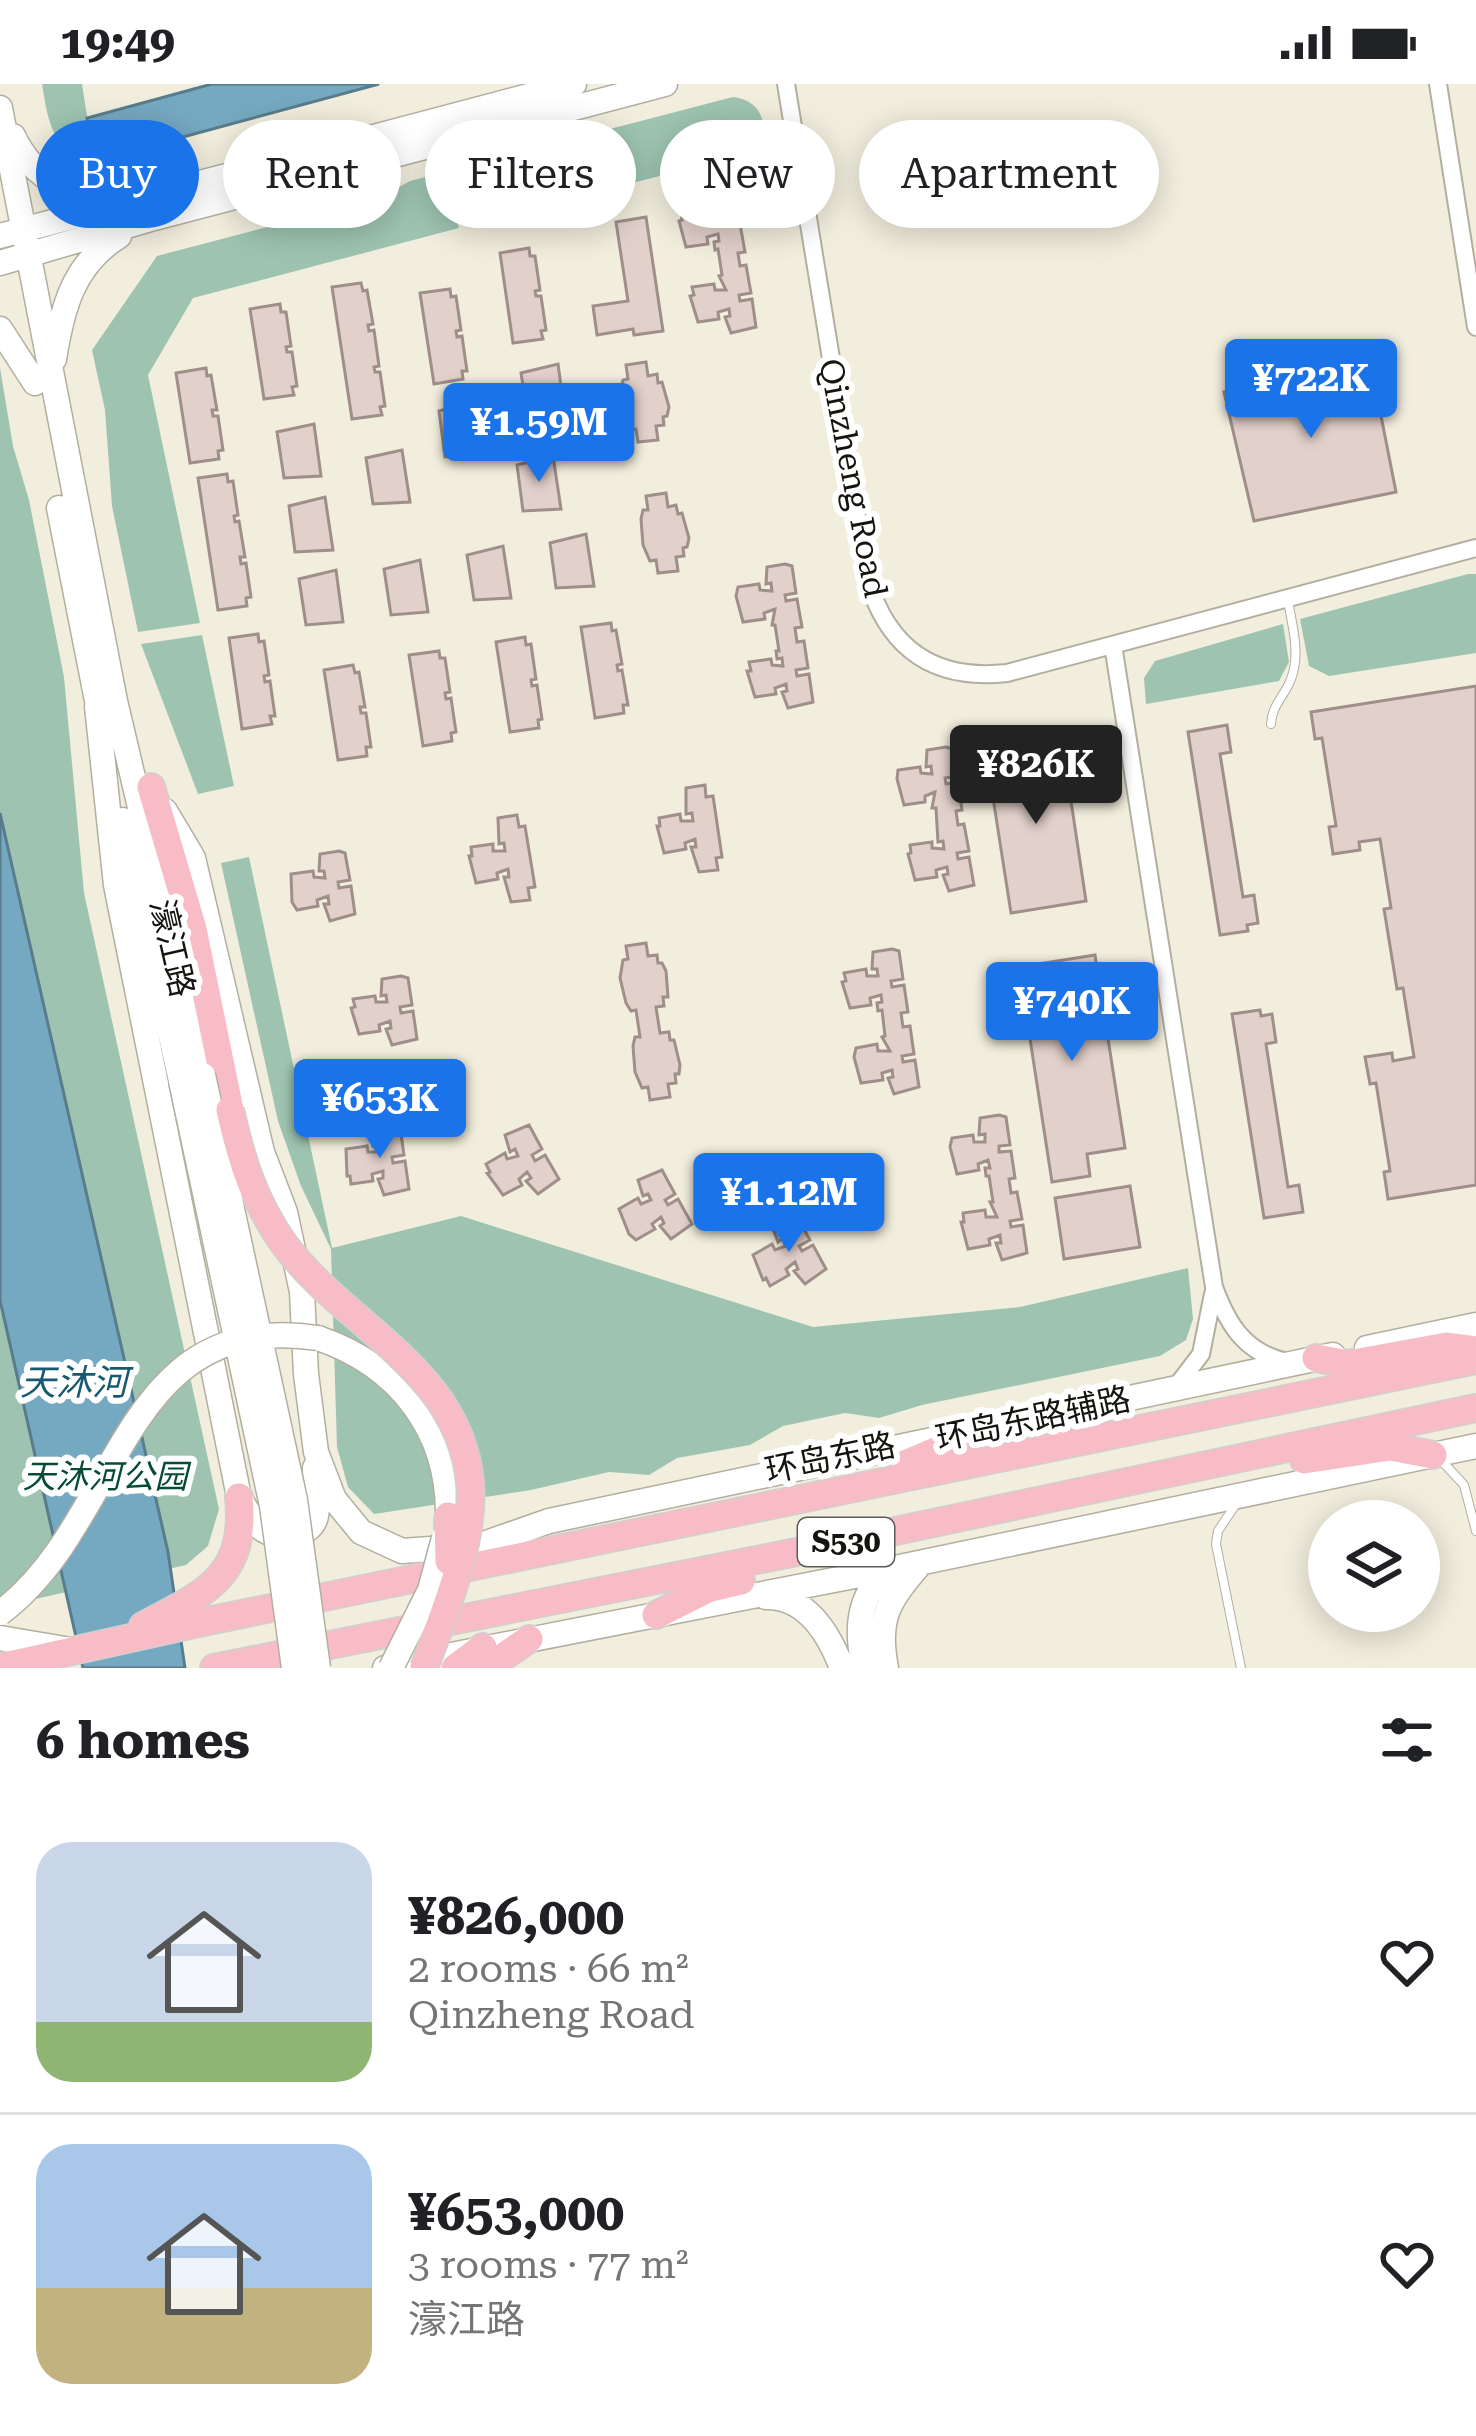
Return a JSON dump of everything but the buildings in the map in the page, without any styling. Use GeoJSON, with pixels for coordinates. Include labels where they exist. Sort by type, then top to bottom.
{"type":"FeatureCollection","features":[{"type":"Feature","properties":{"kind":"main road"},"geometry":{"type":"LineString","coordinates":[[199,193],[574,84]]}},
{"type":"Feature","properties":{"kind":"main road"},"geometry":{"type":"LineString","coordinates":[[199,196],[665,84]]}},
{"type":"Feature","properties":{"kind":"main road"},"geometry":{"type":"LineString","coordinates":[[0,98],[23,158],[36,172]]}},
{"type":"Feature","properties":{"kind":"main road"},"geometry":{"type":"LineString","coordinates":[[0,108],[9,233]]}},
{"type":"Feature","properties":{"kind":"main road"},"geometry":{"type":"LineString","coordinates":[[0,203],[9,233]]}},
{"type":"Feature","properties":{"kind":"main road"},"geometry":{"type":"LineString","coordinates":[[12,260],[95,228]]}},
{"type":"Feature","properties":{"kind":"main road"},"geometry":{"type":"LineString","coordinates":[[43,381],[73,283],[124,228]]}},
{"type":"Feature","properties":{"kind":"main road","name":"濠江路"},"geometry":{"type":"LineString","coordinates":[[9,233],[106,703],[295,1500],[318,1668]]}},
{"type":"Feature","properties":{"kind":"main road"},"geometry":{"type":"LineString","coordinates":[[0,329],[43,381]]}},
{"type":"Feature","properties":{"kind":"main road"},"geometry":{"type":"LineString","coordinates":[[106,703],[193,857],[262,1152],[285,1212],[302,1292],[305,1374],[316,1452],[316,1516],[309,1529],[280,1536],[265,1532],[239,1497]]}},
{"type":"Feature","properties":{"kind":"main road"},"geometry":{"type":"LineString","coordinates":[[106,703],[116,885],[242,1524],[226,1571],[188,1615]]}},
{"type":"Feature","properties":{"kind":"main road"},"geometry":{"type":"LineString","coordinates":[[151,787],[193,929],[248,1180],[285,1245],[311,1277],[429,1383],[452,1416],[462,1443],[470,1496],[467,1531],[424,1668]]}},
{"type":"Feature","properties":{"kind":"main road","name":"濠江路"},"geometry":{"type":"LineString","coordinates":[[192,1078],[272,1506],[294,1668]]}},
{"type":"Feature","properties":{"kind":"main road","name":"环岛东路辅路"},"geometry":{"type":"LineString","coordinates":[[388,1586],[467,1547],[549,1521],[1476,1325]]}},
{"type":"Feature","properties":{"kind":"main road"},"geometry":{"type":"LineString","coordinates":[[0,1613],[33,1585],[64,1546],[149,1402],[197,1357],[245,1336],[290,1334],[318,1338],[389,1375],[426,1420],[440,1450],[450,1588],[430,1616],[406,1668]]}},
{"type":"Feature","properties":{"kind":"main road"},"geometry":{"type":"LineString","coordinates":[[1304,1361],[1348,1364],[1447,1346],[1476,1350]]}},
{"type":"Feature","properties":{"kind":"main road","name":"环岛东路"},"geometry":{"type":"LineString","coordinates":[[188,1615],[388,1586],[1476,1360]]}},
{"type":"Feature","properties":{"kind":"main road","name":"S530"},"geometry":{"type":"LineString","coordinates":[[214,1668],[788,1554],[1476,1408]]}},
{"type":"Feature","properties":{"kind":"main road"},"geometry":{"type":"LineString","coordinates":[[810,1498],[848,1478],[899,1466],[995,1426]]}},
{"type":"Feature","properties":{"kind":"main road"},"geometry":{"type":"LineString","coordinates":[[455,1668],[529,1639],[889,1570],[1476,1446]]}},
{"type":"Feature","properties":{"kind":"main road"},"geometry":{"type":"LineString","coordinates":[[1246,1457],[1315,1461],[1390,1447],[1433,1455]]}},
{"type":"Feature","properties":{"kind":"main road"},"geometry":{"type":"LineString","coordinates":[[316,1452],[334,1499],[361,1532],[402,1551],[467,1547]]}},
{"type":"Feature","properties":{"kind":"main road"},"geometry":{"type":"LineString","coordinates":[[388,1668],[434,1579],[448,1516]]}},
{"type":"Feature","properties":{"kind":"main road"},"geometry":{"type":"LineString","coordinates":[[656,1615],[708,1589],[761,1576],[788,1554]]}},
{"type":"Feature","properties":{"kind":"main road"},"geometry":{"type":"LineString","coordinates":[[886,1668],[883,1620],[890,1601],[921,1563]]}},
{"type":"Feature","properties":{"kind":"main road"},"geometry":{"type":"LineString","coordinates":[[864,1668],[865,1595],[889,1570]]}},
{"type":"Feature","properties":{"kind":"main road"},"geometry":{"type":"LineString","coordinates":[[752,1597],[778,1597],[803,1609],[824,1629],[842,1668]]}},
{"type":"Feature","properties":{"kind":"main road","name":"S530"},"geometry":{"type":"LineString","coordinates":[[0,1667],[113,1642],[188,1615]]}},
{"type":"Feature","properties":{"kind":"main road"},"geometry":{"type":"LineString","coordinates":[[0,1638],[73,1651]]}},
{"type":"Feature","properties":{"kind":"main road"},"geometry":{"type":"LineString","coordinates":[[388,1668],[485,1658]]}},
{"type":"Feature","properties":{"kind":"street","name":"Qinzheng Road"},"geometry":{"type":"LineString","coordinates":[[786,84],[867,578],[881,616],[906,648],[928,663],[954,673],[1007,674],[1476,548]]}},
{"type":"Feature","properties":{"kind":"street"},"geometry":{"type":"LineString","coordinates":[[1438,84],[1476,327]]}},
{"type":"Feature","properties":{"kind":"street"},"geometry":{"type":"LineString","coordinates":[[1113,645],[1214,1288],[1227,1322],[1247,1345],[1269,1358],[1304,1361]]}},
{"type":"Feature","properties":{"kind":"street"},"geometry":{"type":"LineString","coordinates":[[1174,1388],[1201,1354],[1214,1288]]}},
{"type":"Feature","properties":{"kind":"lane"},"geometry":{"type":"LineString","coordinates":[[1271,724],[1271,711],[1289,685],[1297,656],[1288,598]]}},
{"type":"Feature","properties":{"kind":"lane"},"geometry":{"type":"LineString","coordinates":[[1433,1455],[1447,1462],[1464,1485],[1476,1531]]}},
{"type":"Feature","properties":{"kind":"lane"},"geometry":{"type":"LineString","coordinates":[[1241,1668],[1216,1544],[1226,1515],[1246,1492]]}},
{"type":"Feature","properties":{"kind":"green space"},"geometry":{"type":"Polygon","coordinates":[[[42,84],[82,84],[88,120],[49,120],[42,84]]]}},
{"type":"Feature","properties":{"kind":"green space"},"geometry":{"type":"Polygon","coordinates":[[[733,97],[751,103],[762,120],[660,120],[660,176],[636,182],[636,122],[733,97]]]}},
{"type":"Feature","properties":{"kind":"green space"},"geometry":{"type":"Polygon","coordinates":[[[425,177],[425,228],[459,228],[193,298],[148,375],[200,623],[138,632],[112,506],[105,410],[92,350],[157,256],[263,228],[401,228],[401,186],[425,177]]]}},
{"type":"Feature","properties":{"kind":"green space","name":"天沐河公园"},"geometry":{"type":"Polygon","coordinates":[[[0,368],[64,677],[84,893],[219,1509],[208,1546],[186,1565],[0,1607],[0,368]]]}},
{"type":"Feature","properties":{"kind":"green space"},"geometry":{"type":"Polygon","coordinates":[[[1476,574],[1476,653],[1329,676],[1309,666],[1300,619],[1476,574]]]}},
{"type":"Feature","properties":{"kind":"green space"},"geometry":{"type":"Polygon","coordinates":[[[1283,624],[1289,662],[1279,681],[1146,704],[1144,678],[1155,661],[1283,624]]]}},
{"type":"Feature","properties":{"kind":"green space"},"geometry":{"type":"Polygon","coordinates":[[[202,635],[234,786],[198,794],[141,644],[202,635]]]}},
{"type":"Feature","properties":{"kind":"green space"},"geometry":{"type":"Polygon","coordinates":[[[249,857],[332,1248],[461,1216],[813,1327],[1020,1307],[1188,1268],[1193,1319],[1186,1340],[1160,1356],[879,1418],[845,1413],[783,1426],[750,1445],[677,1458],[649,1475],[609,1472],[531,1490],[374,1514],[348,1487],[337,1447],[331,1249],[301,1186],[278,1121],[221,863],[249,857]]]}},
{"type":"Feature","properties":{"kind":"water"},"geometry":{"type":"Polygon","coordinates":[[[212,84],[379,84],[246,120],[223,120],[223,126],[199,133],[199,120],[87,118],[212,84]]]}},
{"type":"Feature","properties":{"kind":"water","name":"天沐河"},"geometry":{"type":"Polygon","coordinates":[[[0,813],[168,1552],[185,1668],[83,1668],[0,1300],[0,813]]]}}]}
